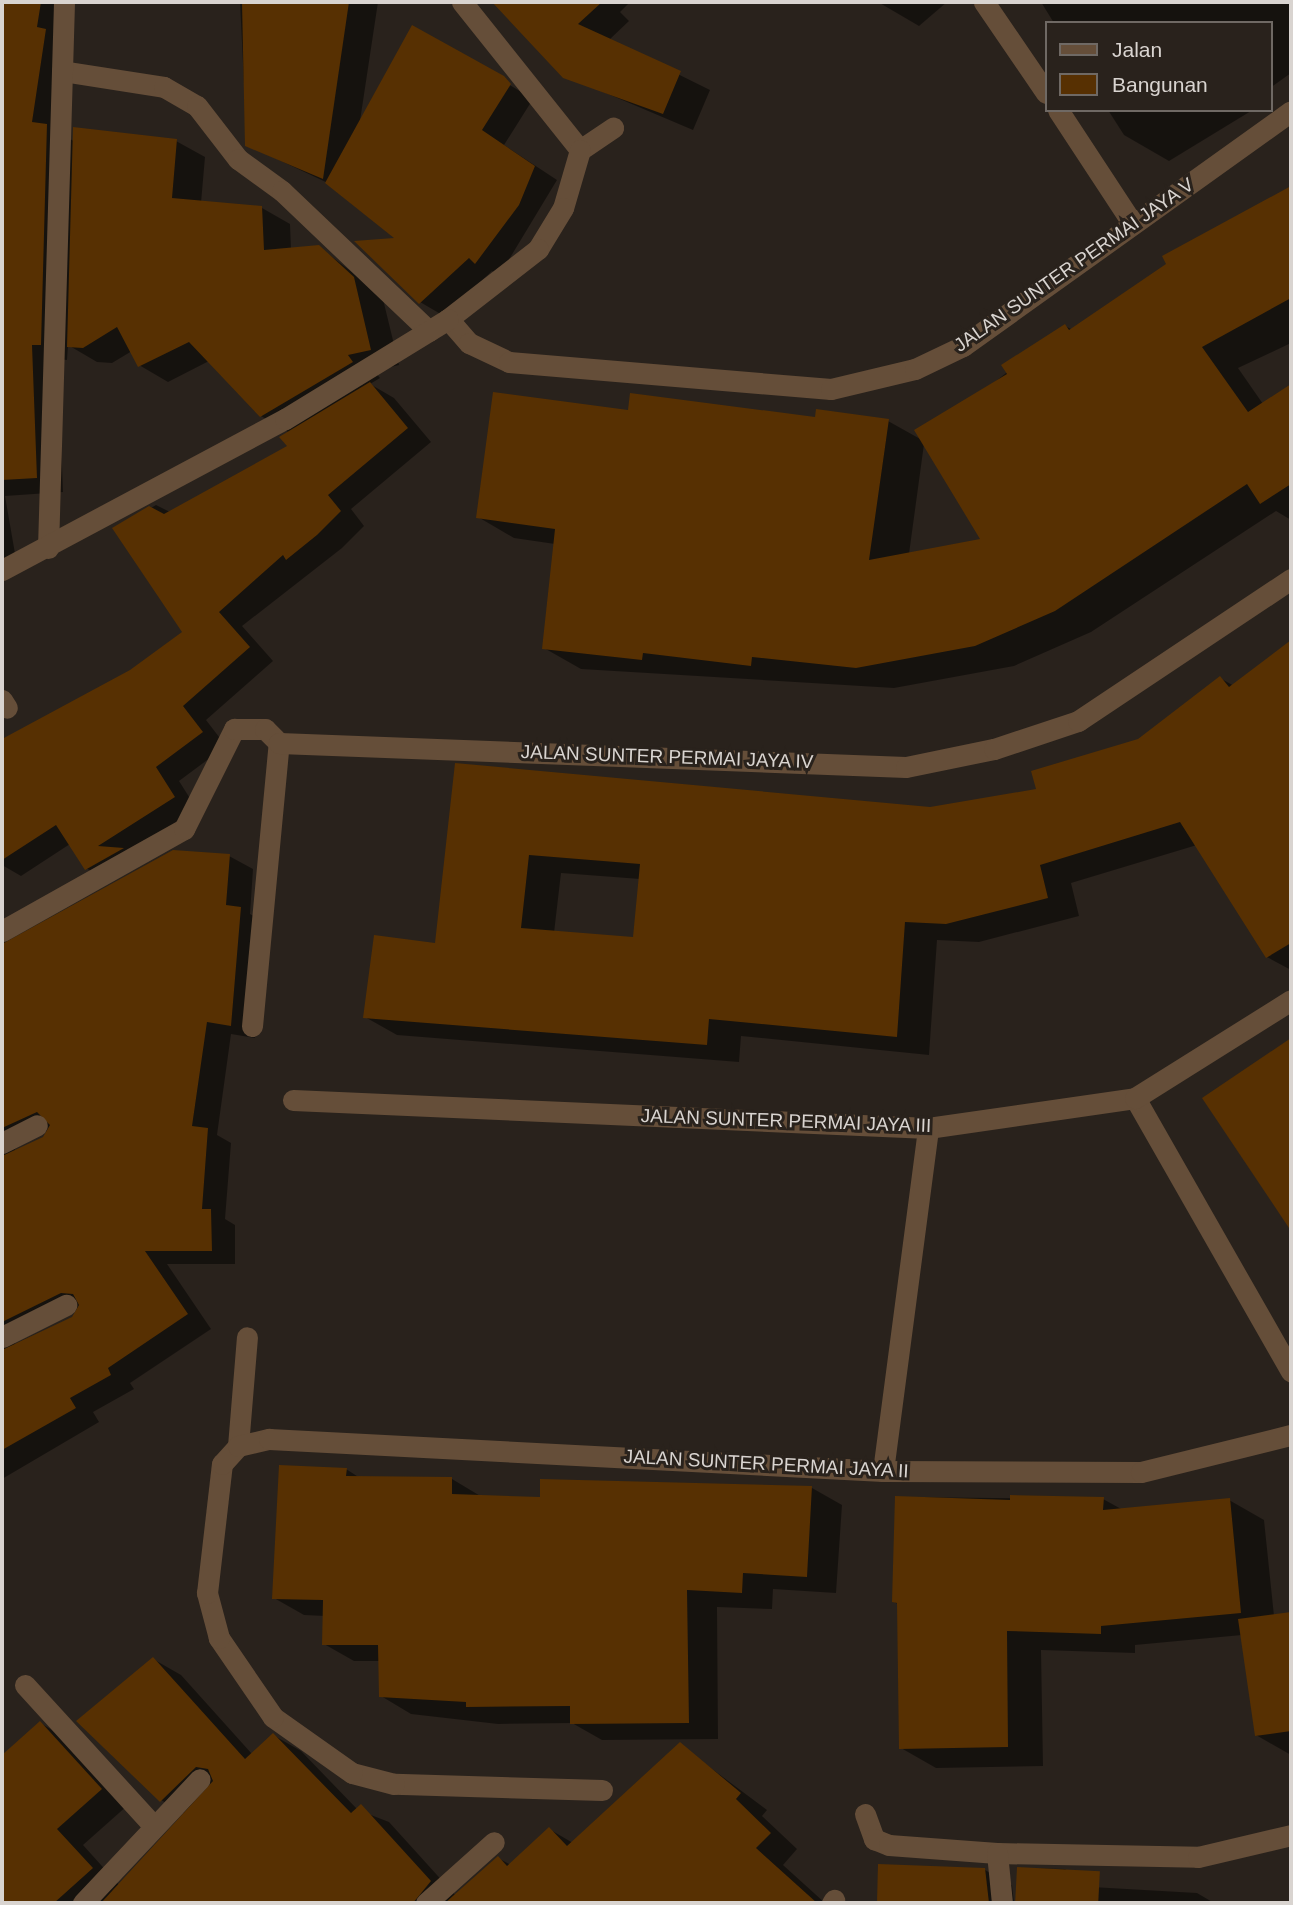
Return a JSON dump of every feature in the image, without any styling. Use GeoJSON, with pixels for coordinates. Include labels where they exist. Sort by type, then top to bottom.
{"type":"FeatureCollection","features":[{"type":"Feature","properties":{"kind":"street"},"geometry":{"type":"LineString","coordinates":[[48,548],[64,2]]}},
{"type":"Feature","properties":{"kind":"street"},"geometry":{"type":"LineString","coordinates":[[462,2],[580,150]]}},
{"type":"Feature","properties":{"kind":"street"},"geometry":{"type":"LineString","coordinates":[[984,2],[1044,90]]}},
{"type":"Feature","properties":{"kind":"street"},"geometry":{"type":"LineString","coordinates":[[62,71],[164,87],[197,106],[238,159],[282,191],[429,331]]}},
{"type":"Feature","properties":{"kind":"street","name":"JALAN SUNTER PERMAI JAYA V"},"geometry":{"type":"LineString","coordinates":[[448,319],[469,343],[509,362],[831,389],[915,369],[963,346],[1291,111]]}},
{"type":"Feature","properties":{"kind":"street"},"geometry":{"type":"LineString","coordinates":[[1059,112],[1133,224]]}},
{"type":"Feature","properties":{"kind":"street"},"geometry":{"type":"LineString","coordinates":[[2,570],[48,548],[285,419],[448,319],[538,249],[563,208],[580,150],[613,128]]}},
{"type":"Feature","properties":{"kind":"street","name":"JALAN SUNTER PERMAI JAYA IV"},"geometry":{"type":"LineString","coordinates":[[279,743],[906,766],[993,749],[1078,721],[1291,579]]}},
{"type":"Feature","properties":{"kind":"street"},"geometry":{"type":"LineString","coordinates":[[2,931],[184,829],[234,729],[265,729],[279,743],[252,1026]]}},
{"type":"Feature","properties":{"kind":"street","name":"JALAN SUNTER PERMAI JAYA III"},"geometry":{"type":"LineString","coordinates":[[293,1100],[928,1128],[1135,1098],[1291,1000]]}},
{"type":"Feature","properties":{"kind":"street"},"geometry":{"type":"LineString","coordinates":[[1135,1098],[1291,1372]]}},
{"type":"Feature","properties":{"kind":"street"},"geometry":{"type":"LineString","coordinates":[[2,1143],[37,1125]]}},
{"type":"Feature","properties":{"kind":"street"},"geometry":{"type":"LineString","coordinates":[[883,1471],[928,1128]]}},
{"type":"Feature","properties":{"kind":"street"},"geometry":{"type":"LineString","coordinates":[[2,1337],[66,1306]]}},
{"type":"Feature","properties":{"kind":"street"},"geometry":{"type":"LineString","coordinates":[[247,1337],[238,1446],[222,1464],[207,1593],[219,1638],[273,1717],[352,1773],[394,1784],[602,1790]]}},
{"type":"Feature","properties":{"kind":"street","name":"JALAN SUNTER PERMAI JAYA II"},"geometry":{"type":"LineString","coordinates":[[238,1446],[270,1439],[883,1471],[1141,1472],[1291,1435]]}},
{"type":"Feature","properties":{"kind":"street"},"geometry":{"type":"LineString","coordinates":[[25,1685],[153,1825]]}},
{"type":"Feature","properties":{"kind":"street"},"geometry":{"type":"LineString","coordinates":[[83,1903],[153,1825],[200,1779]]}},
{"type":"Feature","properties":{"kind":"street"},"geometry":{"type":"LineString","coordinates":[[865,1814],[874,1839],[889,1845],[997,1853],[1198,1857],[1291,1835]]}},
{"type":"Feature","properties":{"kind":"street"},"geometry":{"type":"LineString","coordinates":[[426,1903],[494,1842]]}},
{"type":"Feature","properties":{"kind":"street"},"geometry":{"type":"LineString","coordinates":[[997,1853],[1002,1903]]}},
{"type":"Feature","properties":{"kind":"building"},"geometry":{"type":"Polygon","coordinates":[[[2,2],[41,2],[37,27],[46,29],[32,122],[47,124],[41,345],[32,345],[37,478],[2,480],[2,2]]]}},
{"type":"Feature","properties":{"kind":"building"},"geometry":{"type":"Polygon","coordinates":[[[242,2],[349,2],[323,179],[245,146],[242,2]]]}},
{"type":"Feature","properties":{"kind":"building"},"geometry":{"type":"Polygon","coordinates":[[[492,2],[602,2],[578,24],[681,71],[663,114],[563,78],[492,2]]]}},
{"type":"Feature","properties":{"kind":"building"},"geometry":{"type":"Polygon","coordinates":[[[412,25],[504,76],[511,84],[482,130],[535,166],[519,205],[475,264],[469,258],[419,304],[354,241],[394,238],[325,183],[412,25]]]}},
{"type":"Feature","properties":{"kind":"building"},"geometry":{"type":"Polygon","coordinates":[[[73,127],[177,139],[172,198],[262,206],[264,250],[319,245],[354,277],[371,350],[348,355],[353,362],[260,417],[189,342],[138,367],[117,327],[83,348],[67,347],[73,127]]]}},
{"type":"Feature","properties":{"kind":"building"},"geometry":{"type":"Polygon","coordinates":[[[1291,186],[1291,298],[1202,347],[1248,412],[1291,384],[1291,484],[1260,504],[1247,484],[1055,611],[975,646],[856,668],[752,657],[751,666],[643,653],[642,660],[542,649],[555,529],[476,518],[493,392],[628,410],[630,393],[815,417],[816,409],[889,419],[869,560],[980,539],[914,430],[1007,374],[1001,365],[1065,324],[1069,330],[1166,264],[1162,256],[1291,186]]]}},
{"type":"Feature","properties":{"kind":"building"},"geometry":{"type":"Polygon","coordinates":[[[370,382],[408,428],[328,495],[341,511],[317,535],[286,560],[283,555],[219,612],[250,647],[183,706],[203,732],[156,767],[175,797],[98,846],[124,848],[85,870],[56,825],[2,860],[2,739],[130,670],[182,632],[112,528],[149,506],[164,514],[287,446],[279,437],[370,382]]]}},
{"type":"Feature","properties":{"kind":"building"},"geometry":{"type":"Polygon","coordinates":[[[1291,640],[1291,943],[1266,958],[1180,822],[1040,865],[1048,898],[946,924],[905,922],[897,1037],[709,1019],[707,1045],[363,1018],[374,935],[435,943],[455,763],[930,807],[1036,789],[1031,771],[1138,739],[1220,676],[1229,687],[1291,640]],[[529,855],[521,928],[633,937],[640,864],[529,855]]]}},
{"type":"Feature","properties":{"kind":"building"},"geometry":{"type":"Polygon","coordinates":[[[173,850],[230,854],[226,905],[241,907],[231,1026],[207,1022],[192,1126],[208,1128],[202,1209],[211,1209],[212,1251],[145,1251],[188,1314],[108,1368],[111,1375],[70,1398],[76,1408],[2,1450],[2,1350],[72,1317],[79,1305],[73,1294],[61,1293],[2,1322],[2,1156],[43,1137],[50,1125],[37,1112],[2,1128],[2,944],[173,850]]]}},
{"type":"Feature","properties":{"kind":"building"},"geometry":{"type":"Polygon","coordinates":[[[1291,1038],[1291,1231],[1202,1098],[1291,1038]]]}},
{"type":"Feature","properties":{"kind":"building"},"geometry":{"type":"Polygon","coordinates":[[[279,1465],[347,1468],[346,1476],[452,1477],[452,1494],[540,1497],[540,1479],[812,1486],[807,1577],[743,1573],[742,1593],[687,1590],[689,1723],[570,1724],[570,1706],[466,1707],[466,1702],[379,1697],[378,1645],[322,1645],[323,1600],[272,1599],[279,1465]]]}},
{"type":"Feature","properties":{"kind":"building"},"geometry":{"type":"Polygon","coordinates":[[[1010,1495],[1104,1497],[1103,1510],[1230,1498],[1241,1613],[1101,1626],[1101,1634],[1007,1631],[1008,1747],[899,1749],[897,1603],[892,1602],[895,1496],[1010,1500],[1010,1495]]]}},
{"type":"Feature","properties":{"kind":"building"},"geometry":{"type":"Polygon","coordinates":[[[1291,1612],[1291,1731],[1255,1736],[1238,1619],[1291,1612]]]}},
{"type":"Feature","properties":{"kind":"building"},"geometry":{"type":"Polygon","coordinates":[[[153,1657],[245,1759],[273,1733],[351,1813],[361,1804],[431,1881],[413,1903],[101,1903],[213,1781],[208,1769],[196,1767],[160,1802],[76,1721],[153,1657]]]}},
{"type":"Feature","properties":{"kind":"building"},"geometry":{"type":"Polygon","coordinates":[[[40,1721],[102,1789],[57,1829],[93,1868],[54,1903],[2,1903],[2,1755],[40,1721]]]}},
{"type":"Feature","properties":{"kind":"building"},"geometry":{"type":"Polygon","coordinates":[[[680,1742],[741,1793],[736,1799],[771,1833],[756,1848],[817,1903],[445,1903],[498,1856],[507,1866],[549,1827],[567,1846],[680,1742]]]}},
{"type":"Feature","properties":{"kind":"building"},"geometry":{"type":"Polygon","coordinates":[[[878,1864],[985,1868],[989,1903],[877,1903],[878,1864]]]}},
{"type":"Feature","properties":{"kind":"building"},"geometry":{"type":"Polygon","coordinates":[[[1017,1867],[1100,1871],[1098,1903],[1015,1903],[1017,1867]]]}}]}
